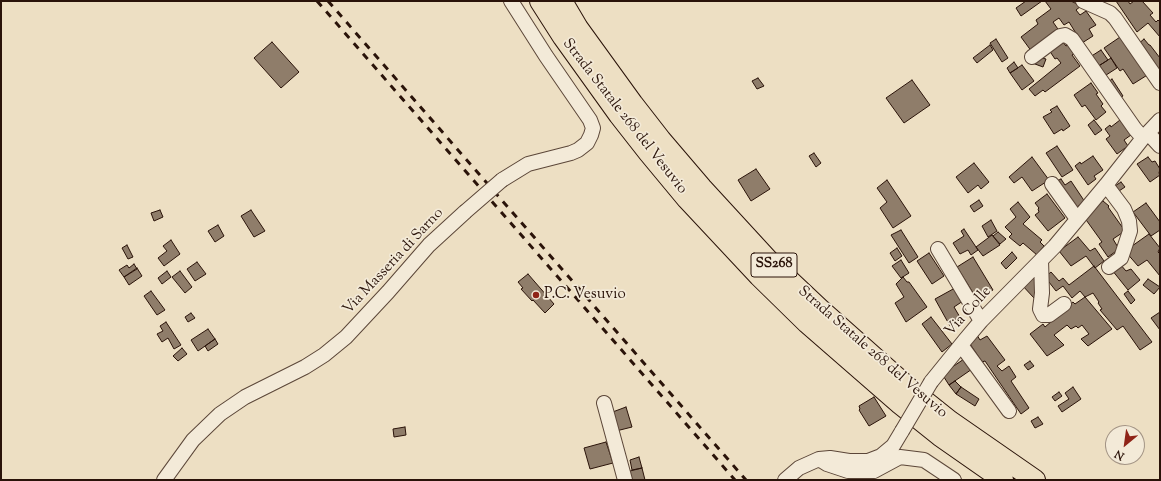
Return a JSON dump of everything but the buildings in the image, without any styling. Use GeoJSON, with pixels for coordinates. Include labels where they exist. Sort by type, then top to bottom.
{"type":"FeatureCollection","features":[{"type":"Feature","properties":{"kind":"highway","name":"Strada Statale 268 del Vesuvio"},"geometry":{"type":"LineString","coordinates":[[540,1],[563,37],[619,115],[648,152],[687,199],[748,264],[807,323],[889,395],[940,436],[1002,480]]}},
{"type":"Feature","properties":{"kind":"highway","name":"Strada Statale 268 del Vesuvio"},"geometry":{"type":"LineString","coordinates":[[562,1],[578,28],[661,140],[706,194],[770,262],[874,358],[950,421],[1036,480]]}},
{"type":"Feature","properties":{"kind":"street","name":"Via Masseria di Sarno"},"geometry":{"type":"LineString","coordinates":[[164,480],[193,440],[220,414],[245,397],[305,367],[336,346],[378,304],[430,245],[502,180],[528,164],[564,155],[578,150],[587,143],[593,128],[590,120],[546,56],[511,1]]}},
{"type":"Feature","properties":{"kind":"street"},"geometry":{"type":"LineString","coordinates":[[1083,1],[1110,13],[1115,18],[1160,84]]}},
{"type":"Feature","properties":{"kind":"street"},"geometry":{"type":"LineString","coordinates":[[1032,57],[1060,36],[1066,35],[1072,39],[1135,129],[1160,146]]}},
{"type":"Feature","properties":{"kind":"street","name":"Via Colle"},"geometry":{"type":"LineString","coordinates":[[785,480],[799,468],[819,459],[830,458],[850,462],[868,460],[881,456],[893,446],[931,382],[961,345],[981,321],[1041,260],[1160,120]]}},
{"type":"Feature","properties":{"kind":"street"},"geometry":{"type":"LineString","coordinates":[[1052,184],[1077,219]]}},
{"type":"Feature","properties":{"kind":"street"},"geometry":{"type":"LineString","coordinates":[[1106,185],[1124,209],[1129,221],[1130,231],[1121,258],[1109,267]]}},
{"type":"Feature","properties":{"kind":"street"},"geometry":{"type":"LineString","coordinates":[[938,249],[981,321]]}},
{"type":"Feature","properties":{"kind":"street"},"geometry":{"type":"LineString","coordinates":[[1041,260],[1042,293],[1040,309],[1043,315],[1049,315],[1064,304]]}},
{"type":"Feature","properties":{"kind":"street"},"geometry":{"type":"LineString","coordinates":[[961,345],[1009,411]]}},
{"type":"Feature","properties":{"kind":"street"},"geometry":{"type":"LineString","coordinates":[[604,404],[625,480]]}},
{"type":"Feature","properties":{"kind":"street"},"geometry":{"type":"LineString","coordinates":[[819,459],[827,464],[848,471],[874,471],[900,457],[924,460],[954,480]]}},
{"type":"Feature","properties":{"kind":"railway"},"geometry":{"type":"LineString","coordinates":[[317,1],[735,480]]}},
{"type":"Feature","properties":{"kind":"railway"},"geometry":{"type":"LineString","coordinates":[[328,1],[746,480]]}},
{"type":"Feature","properties":{"kind":"place","name":"P.C. Vesuvio"},"geometry":{"type":"Point","coordinates":[536,295]}}]}
